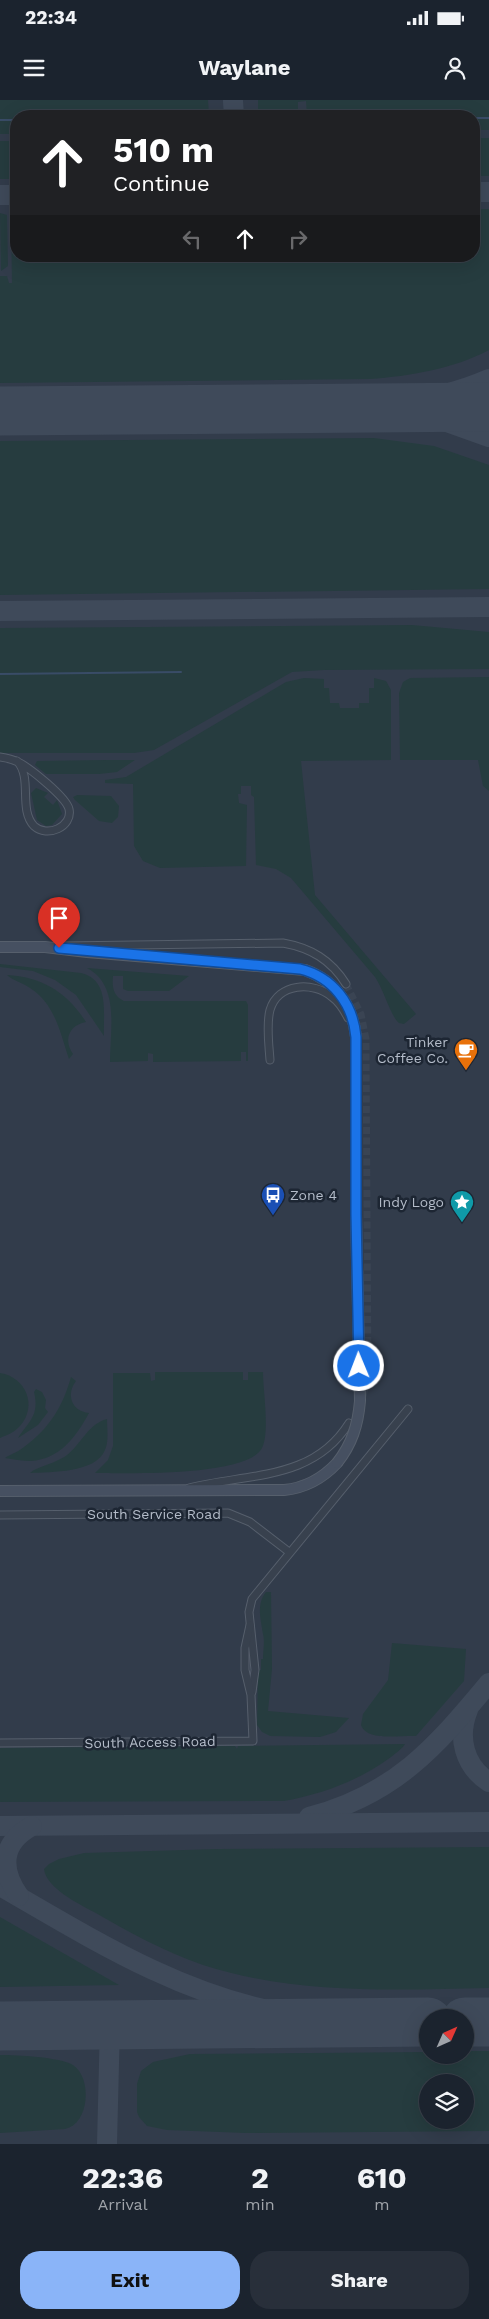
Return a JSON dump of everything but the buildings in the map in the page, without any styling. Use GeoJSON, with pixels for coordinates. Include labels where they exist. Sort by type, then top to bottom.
{"type":"FeatureCollection","features":[{"type":"Feature","properties":{"kind":"street"},"geometry":{"type":"LineString","coordinates":[[0,757],[17,761],[62,798],[69,809],[69,815],[58,829],[46,831],[34,826],[28,813],[24,770],[17,761]]}},
{"type":"Feature","properties":{"kind":"street"},"geometry":{"type":"LineString","coordinates":[[0,947],[98,944],[283,943],[319,955],[332,965],[346,984]]}},
{"type":"Feature","properties":{"kind":"street"},"geometry":{"type":"LineString","coordinates":[[0,1491],[292,1489],[319,1479],[336,1463],[353,1436],[359,1406],[356,1037],[352,1015],[338,991],[320,976],[294,968],[45,947]]}},
{"type":"Feature","properties":{"kind":"street"},"geometry":{"type":"LineString","coordinates":[[270,1060],[270,1010],[279,996],[291,989],[312,987],[332,996],[347,1016],[356,1037]]}},
{"type":"Feature","properties":{"kind":"street"},"geometry":{"type":"LineString","coordinates":[[289,1552],[408,1409]]}},
{"type":"Feature","properties":{"kind":"street"},"geometry":{"type":"LineString","coordinates":[[184,1489],[303,1464],[326,1451],[349,1423]]}},
{"type":"Feature","properties":{"kind":"street","name":"South Service Road"},"geometry":{"type":"LineString","coordinates":[[0,1515],[228,1513],[243,1517],[289,1552]]}},
{"type":"Feature","properties":{"kind":"street","name":"South Access Road"},"geometry":{"type":"LineString","coordinates":[[0,1743],[253,1741],[251,1695],[255,1670],[254,1643],[249,1612],[252,1599],[289,1552]]}},
{"type":"Feature","properties":{"kind":"shaded area"},"geometry":{"type":"Polygon","coordinates":[[[0,100],[489,100],[489,2144],[0,2144],[0,100]]]}},
{"type":"Feature","properties":{"kind":"green space"},"geometry":{"type":"Polygon","coordinates":[[[0,100],[208,100],[209,110],[10,110],[10,134],[0,134],[0,100]]]}},
{"type":"Feature","properties":{"kind":"green space"},"geometry":{"type":"Polygon","coordinates":[[[258,100],[489,100],[489,130],[480,130],[480,110],[307,110],[306,101],[298,102],[298,110],[258,110],[258,100]]]}},
{"type":"Feature","properties":{"kind":"green space"},"geometry":{"type":"Polygon","coordinates":[[[480,138],[489,138],[489,176],[480,176],[480,138]]]}},
{"type":"Feature","properties":{"kind":"green space"},"geometry":{"type":"Polygon","coordinates":[[[0,141],[10,141],[10,179],[0,179],[0,141]]]}},
{"type":"Feature","properties":{"kind":"green space"},"geometry":{"type":"Polygon","coordinates":[[[480,209],[489,209],[489,350],[446,367],[416,374],[370,379],[0,383],[0,276],[7,276],[9,283],[12,283],[12,262],[480,262],[480,209]]]}},
{"type":"Feature","properties":{"kind":"green space"},"geometry":{"type":"Polygon","coordinates":[[[0,213],[7,215],[8,266],[1,271],[0,213]]]}},
{"type":"Feature","properties":{"kind":"green space"},"geometry":{"type":"Polygon","coordinates":[[[374,438],[434,446],[489,465],[489,589],[0,595],[0,441],[374,438]]]}},
{"type":"Feature","properties":{"kind":"green space"},"geometry":{"type":"Polygon","coordinates":[[[412,625],[489,632],[489,669],[324,670],[292,672],[154,750],[134,753],[0,753],[0,628],[412,625]]]}},
{"type":"Feature","properties":{"kind":"green space"},"geometry":{"type":"Polygon","coordinates":[[[489,677],[489,791],[483,786],[478,760],[400,760],[399,693],[403,682],[410,678],[489,677]]]}},
{"type":"Feature","properties":{"kind":"green space"},"geometry":{"type":"Polygon","coordinates":[[[304,678],[324,679],[324,688],[329,688],[330,703],[339,703],[340,708],[359,708],[359,703],[369,703],[369,688],[374,688],[374,678],[386,681],[391,690],[391,760],[301,761],[315,895],[416,1014],[404,1024],[396,1020],[375,977],[291,878],[276,869],[256,865],[254,797],[251,795],[251,786],[241,786],[241,794],[238,794],[239,803],[247,805],[246,866],[160,868],[143,861],[134,846],[133,784],[105,783],[105,780],[126,777],[286,682],[304,678]]]}},
{"type":"Feature","properties":{"kind":"green space"},"geometry":{"type":"Polygon","coordinates":[[[135,760],[117,772],[99,774],[46,774],[35,765],[37,761],[135,760]]]}},
{"type":"Feature","properties":{"kind":"green space"},"geometry":{"type":"Polygon","coordinates":[[[36,788],[48,793],[44,797],[53,805],[57,800],[62,814],[52,825],[46,826],[37,820],[31,793],[36,788]]]}},
{"type":"Feature","properties":{"kind":"green space"},"geometry":{"type":"Polygon","coordinates":[[[77,795],[111,796],[119,806],[118,817],[112,823],[99,821],[75,800],[73,797],[77,795]]]}},
{"type":"Feature","properties":{"kind":"green space"},"geometry":{"type":"Polygon","coordinates":[[[0,964],[81,973],[90,977],[97,982],[103,998],[104,1036],[76,995],[55,980],[33,971],[0,967],[0,964]]]}},
{"type":"Feature","properties":{"kind":"green space"},"geometry":{"type":"Polygon","coordinates":[[[87,968],[189,976],[169,991],[128,991],[123,989],[123,976],[113,976],[114,991],[124,1001],[246,1001],[248,1005],[248,1061],[246,1061],[246,1052],[241,1052],[241,1061],[153,1062],[153,1054],[148,1053],[148,1061],[110,1062],[111,1009],[109,997],[105,985],[87,968]]]}},
{"type":"Feature","properties":{"kind":"green space"},"geometry":{"type":"Polygon","coordinates":[[[7,975],[31,979],[53,988],[79,1011],[86,1022],[75,1026],[69,1034],[68,1044],[73,1054],[69,1059],[56,1019],[51,1010],[30,988],[7,975]]]}},
{"type":"Feature","properties":{"kind":"green space"},"geometry":{"type":"Polygon","coordinates":[[[155,1372],[243,1372],[243,1380],[248,1380],[248,1372],[263,1372],[266,1432],[262,1448],[252,1457],[234,1464],[211,1469],[158,1473],[95,1473],[108,1460],[113,1446],[113,1373],[150,1373],[151,1381],[155,1380],[155,1372]]]}},
{"type":"Feature","properties":{"kind":"green space"},"geometry":{"type":"Polygon","coordinates":[[[0,1373],[17,1380],[22,1386],[28,1401],[28,1410],[20,1426],[13,1432],[0,1438],[0,1373]]]}},
{"type":"Feature","properties":{"kind":"green space"},"geometry":{"type":"Polygon","coordinates":[[[71,1377],[76,1381],[71,1391],[74,1405],[83,1412],[89,1413],[73,1438],[59,1451],[41,1459],[28,1461],[5,1458],[24,1447],[48,1425],[64,1398],[71,1377]]]}},
{"type":"Feature","properties":{"kind":"green space"},"geometry":{"type":"Polygon","coordinates":[[[36,1389],[42,1392],[46,1400],[45,1408],[48,1412],[38,1425],[18,1438],[34,1413],[34,1392],[36,1389]]]}},
{"type":"Feature","properties":{"kind":"green space"},"geometry":{"type":"Polygon","coordinates":[[[107,1419],[106,1446],[100,1458],[83,1467],[72,1470],[30,1473],[67,1455],[90,1429],[100,1421],[107,1419]]]}},
{"type":"Feature","properties":{"kind":"green space"},"geometry":{"type":"Polygon","coordinates":[[[266,1592],[271,1592],[272,1669],[268,1711],[349,1718],[336,1732],[320,1737],[270,1736],[262,1732],[257,1725],[258,1670],[261,1670],[264,1643],[260,1607],[266,1592]]]}},
{"type":"Feature","properties":{"kind":"green space"},"geometry":{"type":"Polygon","coordinates":[[[392,1643],[466,1649],[464,1681],[416,1736],[377,1736],[364,1730],[361,1725],[363,1714],[388,1680],[392,1643]]]}},
{"type":"Feature","properties":{"kind":"green space"},"geometry":{"type":"Polygon","coordinates":[[[405,1744],[397,1752],[367,1773],[327,1790],[284,1801],[0,1802],[0,1748],[235,1746],[237,1749],[238,1746],[405,1744]]]}},
{"type":"Feature","properties":{"kind":"green space"},"geometry":{"type":"Polygon","coordinates":[[[489,1847],[489,1988],[381,1990],[309,1986],[273,1982],[238,1975],[189,1960],[120,1927],[64,1895],[51,1883],[44,1869],[59,1859],[84,1853],[218,1849],[489,1847]]]}},
{"type":"Feature","properties":{"kind":"green space"},"geometry":{"type":"Polygon","coordinates":[[[0,1917],[119,1985],[0,1987],[0,1917]]]}},
{"type":"Feature","properties":{"kind":"green space"},"geometry":{"type":"Polygon","coordinates":[[[474,2051],[489,2051],[489,2131],[246,2133],[167,2130],[147,2126],[137,2112],[137,2084],[141,2071],[153,2062],[190,2054],[419,2052],[419,2064],[474,2064],[474,2051]]]}},
{"type":"Feature","properties":{"kind":"green space"},"geometry":{"type":"Polygon","coordinates":[[[0,2055],[48,2058],[73,2065],[83,2079],[85,2089],[86,2100],[84,2110],[79,2119],[65,2129],[0,2133],[0,2055]]]}},
{"type":"Feature","properties":{"kind":"waterway"},"geometry":{"type":"LineString","coordinates":[[480,118],[489,118]]}},
{"type":"Feature","properties":{"kind":"waterway"},"geometry":{"type":"LineString","coordinates":[[0,120],[10,120]]}},
{"type":"Feature","properties":{"kind":"waterway"},"geometry":{"type":"LineString","coordinates":[[0,674],[181,672]]}},
{"type":"Feature","properties":{"kind":"taxiway"},"geometry":{"type":"LineString","coordinates":[[233,101],[234,110]]}},
{"type":"Feature","properties":{"kind":"taxiway"},"geometry":{"type":"LineString","coordinates":[[480,192],[489,192]]}},
{"type":"Feature","properties":{"kind":"taxiway"},"geometry":{"type":"LineString","coordinates":[[0,195],[10,195]]}},
{"type":"Feature","properties":{"kind":"taxiway"},"geometry":{"type":"LineString","coordinates":[[241,409],[336,408],[399,403],[460,390],[489,379]]}},
{"type":"Feature","properties":{"kind":"taxiway"},"geometry":{"type":"LineString","coordinates":[[388,412],[447,422],[489,437]]}},
{"type":"Feature","properties":{"kind":"taxiway"},"geometry":{"type":"LineString","coordinates":[[0,611],[489,607]]}},
{"type":"Feature","properties":{"kind":"taxiway"},"geometry":{"type":"LineString","coordinates":[[309,1817],[339,1808],[365,1796],[411,1766],[450,1728],[489,1683]]}},
{"type":"Feature","properties":{"kind":"taxiway"},"geometry":{"type":"LineString","coordinates":[[468,1710],[463,1730],[465,1750],[474,1768],[489,1782]]}},
{"type":"Feature","properties":{"kind":"taxiway"},"geometry":{"type":"LineString","coordinates":[[0,1826],[489,1822]]}},
{"type":"Feature","properties":{"kind":"taxiway"},"geometry":{"type":"LineString","coordinates":[[19,1896],[9,1876],[7,1857],[9,1848],[14,1840],[32,1826]]}},
{"type":"Feature","properties":{"kind":"taxiway"},"geometry":{"type":"LineString","coordinates":[[0,1886],[138,1963],[210,1993],[248,2005],[304,2017],[357,2021],[419,2022]]}},
{"type":"Feature","properties":{"kind":"taxiway"},"geometry":{"type":"LineString","coordinates":[[107,2144],[110,2024]]}},
{"type":"Feature","properties":{"kind":"runway"},"geometry":{"type":"LineString","coordinates":[[0,411],[489,407]]}},
{"type":"Feature","properties":{"kind":"runway"},"geometry":{"type":"LineString","coordinates":[[0,2026],[419,2022]]}},
{"type":"Feature","properties":{"kind":"runway"},"geometry":{"type":"LineString","coordinates":[[474,2022],[489,2022]]}},
{"type":"Feature","properties":{"kind":"tunnel"},"geometry":{"type":"LineString","coordinates":[[346,984],[361,1014],[366,1039],[368,1378],[362,1399]]}},
{"type":"Feature","properties":{"kind":"place","name":"Tinker Coffee Co."},"geometry":{"type":"Point","coordinates":[466,1071]}},
{"type":"Feature","properties":{"kind":"place","name":"Zone 4"},"geometry":{"type":"Point","coordinates":[273,1216]}},
{"type":"Feature","properties":{"kind":"place","name":"Indy Logo"},"geometry":{"type":"Point","coordinates":[462,1223]}},
{"type":"Feature","properties":{"kind":"route"},"geometry":{"type":"LineString","coordinates":[[59,948],[87,952],[300,969],[326,980],[343,998],[352,1015],[356,1037],[356,1214],[359,1366]]}}]}
